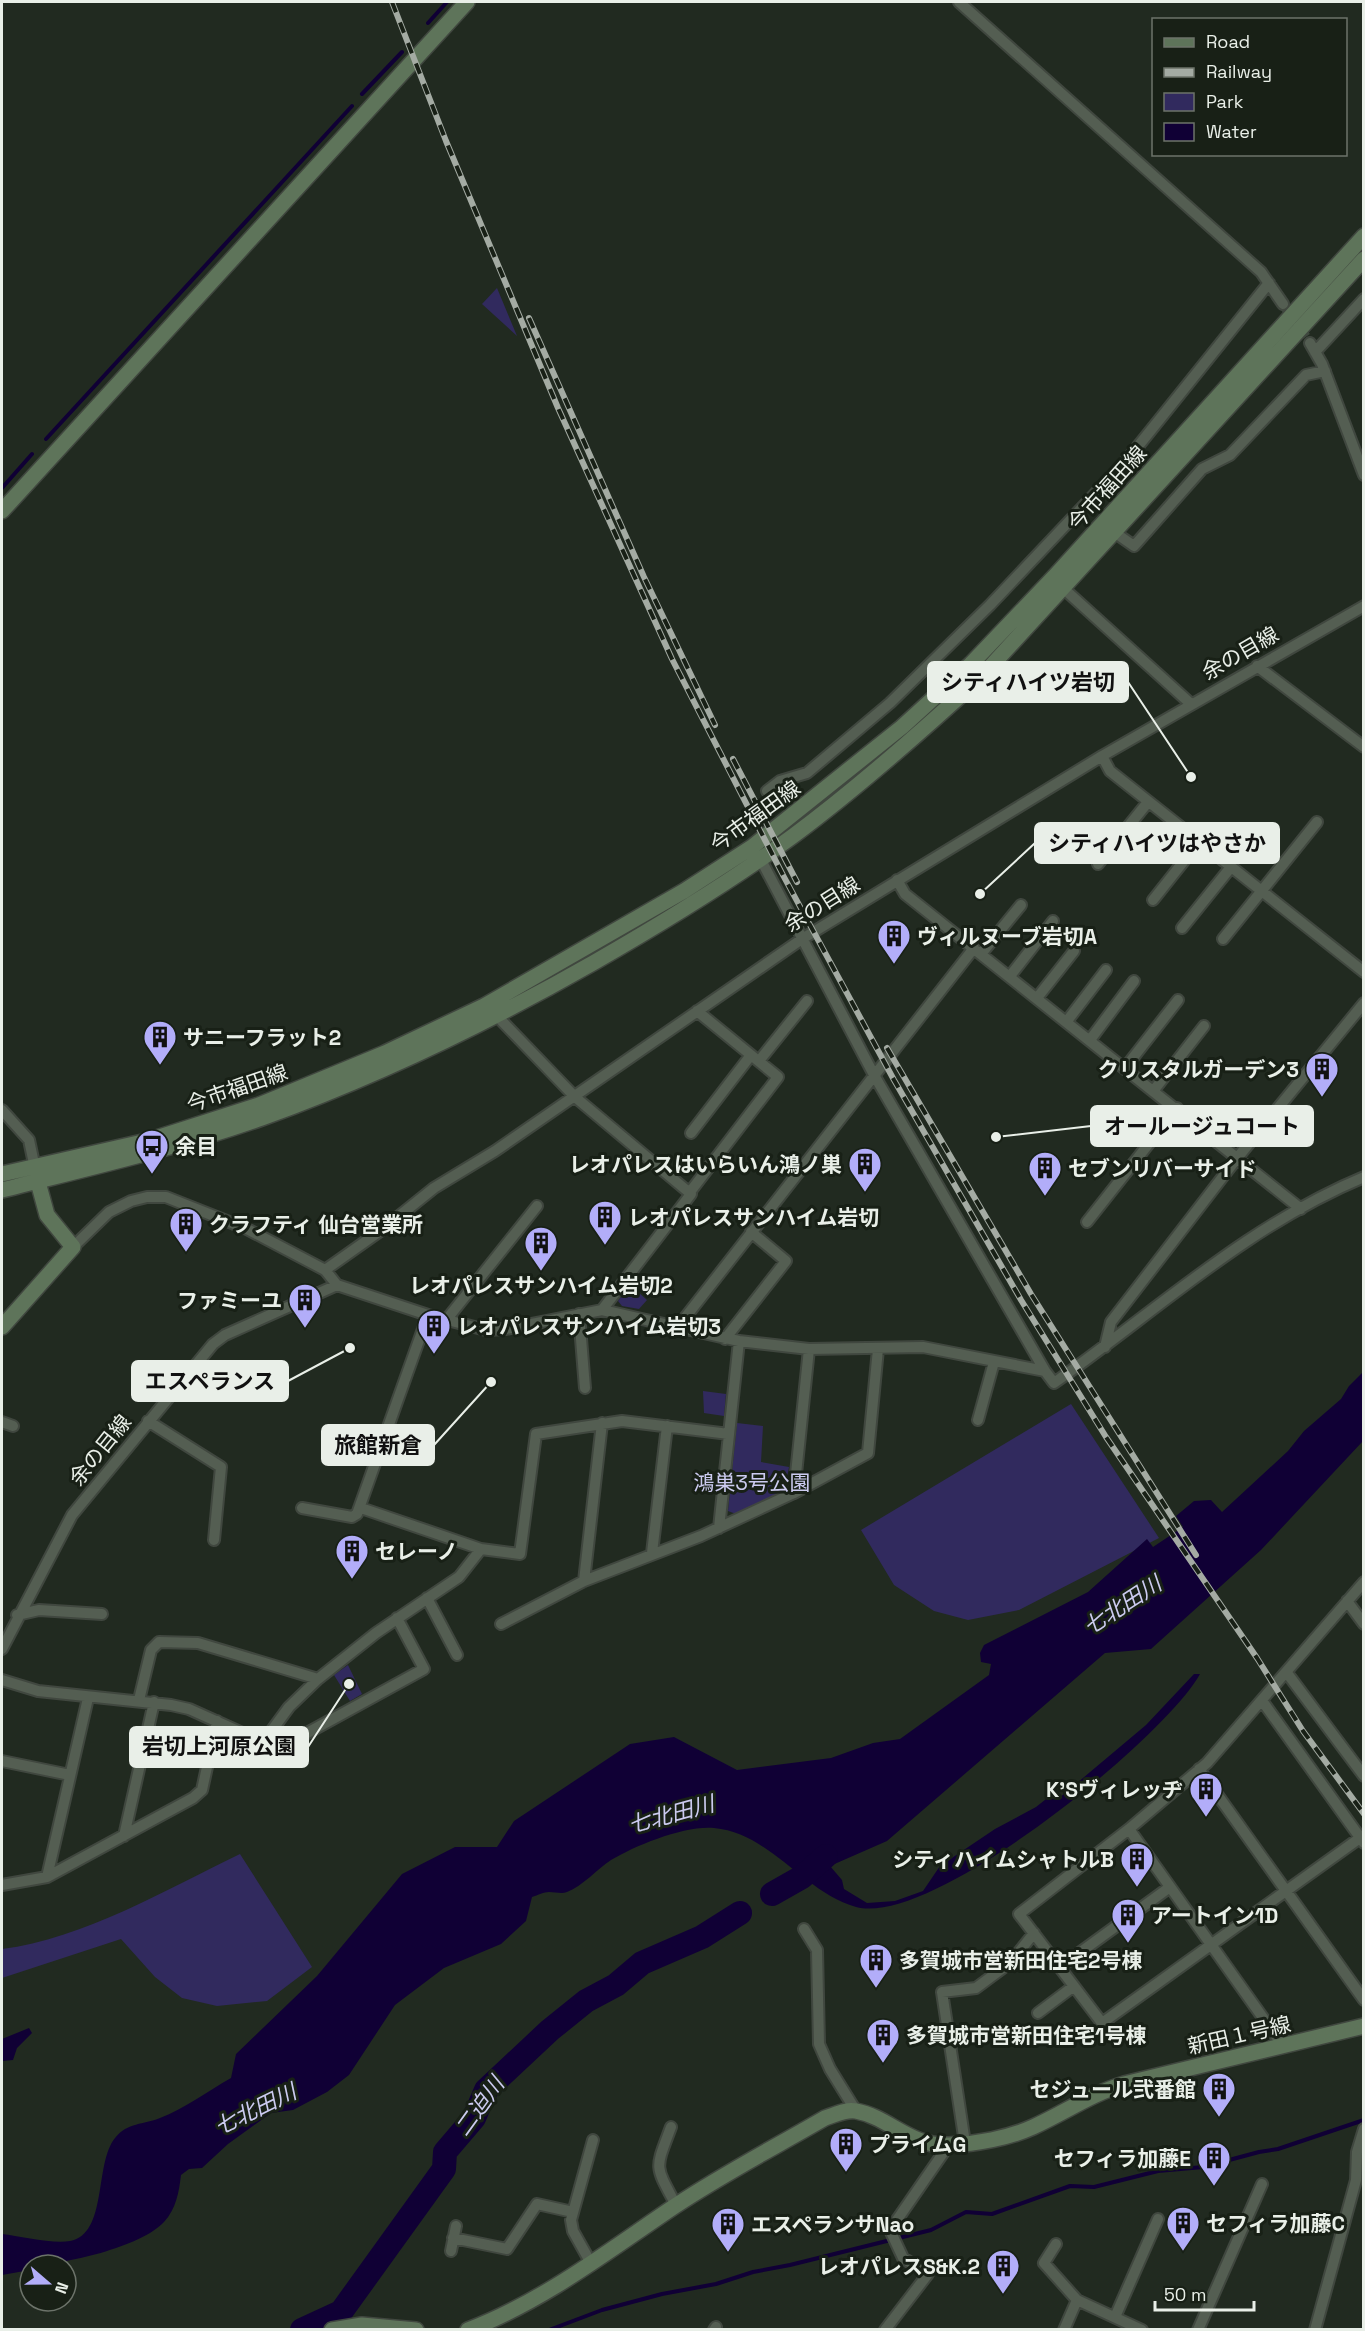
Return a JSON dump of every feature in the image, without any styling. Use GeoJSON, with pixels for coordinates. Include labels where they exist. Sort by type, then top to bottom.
{"type":"FeatureCollection","features":[{"type":"Feature","properties":{"kind":"main road"},"geometry":{"type":"LineString","coordinates":[[2,512],[466,2]]}},
{"type":"Feature","properties":{"kind":"main road","name":"今市福田線"},"geometry":{"type":"LineString","coordinates":[[2,1174],[147,1141],[248,1109],[385,1053],[484,1006],[684,891],[754,845],[902,727],[971,664],[1054,577],[1364,236]]}},
{"type":"Feature","properties":{"kind":"main road","name":"今市福田線"},"geometry":{"type":"LineString","coordinates":[[2,1190],[151,1153],[262,1118],[398,1064],[498,1017],[669,920],[792,837],[913,740],[982,676],[1364,259]]}},
{"type":"Feature","properties":{"kind":"main road"},"geometry":{"type":"LineString","coordinates":[[2,1326],[73,1247],[47,1215],[38,1182]]}},
{"type":"Feature","properties":{"kind":"main road","name":"新田１号線"},"geometry":{"type":"LineString","coordinates":[[948,2146],[1016,2134],[1099,2092],[1124,2084],[1364,2026]]}},
{"type":"Feature","properties":{"kind":"main road"},"geometry":{"type":"LineString","coordinates":[[468,2330],[592,2265],[676,2205],[825,2118],[843,2111],[856,2111],[923,2142],[948,2146]]}},
{"type":"Feature","properties":{"kind":"main road"},"geometry":{"type":"LineString","coordinates":[[332,2330],[362,2325],[416,2330]]}},
{"type":"Feature","properties":{"kind":"street"},"geometry":{"type":"LineString","coordinates":[[959,2],[1261,272],[1283,303]]}},
{"type":"Feature","properties":{"kind":"street"},"geometry":{"type":"LineString","coordinates":[[767,791],[780,781],[807,773],[890,704],[990,605],[1127,460],[1269,283]]}},
{"type":"Feature","properties":{"kind":"street"},"geometry":{"type":"LineString","coordinates":[[1364,299],[1313,347],[1325,371],[1364,475]]}},
{"type":"Feature","properties":{"kind":"street"},"geometry":{"type":"LineString","coordinates":[[1114,532],[1134,546],[1202,469],[1230,455],[1306,375],[1325,371]]}},
{"type":"Feature","properties":{"kind":"street"},"geometry":{"type":"LineString","coordinates":[[1063,588],[1191,704]]}},
{"type":"Feature","properties":{"kind":"street","name":"余の目線"},"geometry":{"type":"LineString","coordinates":[[2,1649],[17,1615],[72,1515],[213,1344],[225,1335],[331,1277],[383,1229],[434,1188],[575,1097],[802,939],[900,886],[1105,763],[1191,704],[1263,671],[1364,606]]}},
{"type":"Feature","properties":{"kind":"street"},"geometry":{"type":"LineString","coordinates":[[1263,671],[1364,747]]}},
{"type":"Feature","properties":{"kind":"street"},"geometry":{"type":"LineString","coordinates":[[1105,763],[1148,801],[1364,972]]}},
{"type":"Feature","properties":{"kind":"street"},"geometry":{"type":"LineString","coordinates":[[1098,864],[1148,801]]}},
{"type":"Feature","properties":{"kind":"street"},"geometry":{"type":"LineString","coordinates":[[1223,939],[1317,822]]}},
{"type":"Feature","properties":{"kind":"street"},"geometry":{"type":"LineString","coordinates":[[1153,900],[1199,842]]}},
{"type":"Feature","properties":{"kind":"street"},"geometry":{"type":"LineString","coordinates":[[760,858],[874,1075],[1054,1383],[1238,1246],[1301,1209],[1364,1177]]}},
{"type":"Feature","properties":{"kind":"street"},"geometry":{"type":"LineString","coordinates":[[1182,928],[1231,867]]}},
{"type":"Feature","properties":{"kind":"street"},"geometry":{"type":"LineString","coordinates":[[900,886],[1301,1209]]}},
{"type":"Feature","properties":{"kind":"street"},"geometry":{"type":"LineString","coordinates":[[676,1328],[874,1075],[978,951],[1021,905]]}},
{"type":"Feature","properties":{"kind":"street"},"geometry":{"type":"LineString","coordinates":[[1010,976],[1053,921]]}},
{"type":"Feature","properties":{"kind":"street"},"geometry":{"type":"LineString","coordinates":[[1037,998],[1074,951]]}},
{"type":"Feature","properties":{"kind":"street"},"geometry":{"type":"LineString","coordinates":[[1067,1021],[1106,970]]}},
{"type":"Feature","properties":{"kind":"street"},"geometry":{"type":"LineString","coordinates":[[1090,1040],[1134,981]]}},
{"type":"Feature","properties":{"kind":"street"},"geometry":{"type":"LineString","coordinates":[[1125,1068],[1178,1000]]}},
{"type":"Feature","properties":{"kind":"street"},"geometry":{"type":"LineString","coordinates":[[691,1133],[807,1001]]}},
{"type":"Feature","properties":{"kind":"street"},"geometry":{"type":"LineString","coordinates":[[1105,1347],[1112,1322],[1239,1157],[1364,1003]]}},
{"type":"Feature","properties":{"kind":"street"},"geometry":{"type":"LineString","coordinates":[[602,1310],[778,1077],[697,1011]]}},
{"type":"Feature","properties":{"kind":"street"},"geometry":{"type":"LineString","coordinates":[[498,1017],[575,1097],[690,1192]]}},
{"type":"Feature","properties":{"kind":"street"},"geometry":{"type":"LineString","coordinates":[[1154,1090],[1204,1026]]}},
{"type":"Feature","properties":{"kind":"street"},"geometry":{"type":"LineString","coordinates":[[1087,1222],[1177,1108]]}},
{"type":"Feature","properties":{"kind":"street"},"geometry":{"type":"LineString","coordinates":[[2,1110],[29,1140],[38,1182]]}},
{"type":"Feature","properties":{"kind":"street"},"geometry":{"type":"LineString","coordinates":[[73,1247],[110,1212],[131,1201],[147,1197],[165,1197],[247,1228],[331,1277],[428,1315],[486,1330],[506,1329],[602,1310],[739,1341],[809,1349],[923,1347],[1045,1371]]}},
{"type":"Feature","properties":{"kind":"street"},"geometry":{"type":"LineString","coordinates":[[447,1319],[537,1206]]}},
{"type":"Feature","properties":{"kind":"street"},"geometry":{"type":"LineString","coordinates":[[725,1339],[786,1261],[750,1232]]}},
{"type":"Feature","properties":{"kind":"street"},"geometry":{"type":"LineString","coordinates":[[579,1314],[585,1388]]}},
{"type":"Feature","properties":{"kind":"street"},"geometry":{"type":"LineString","coordinates":[[302,1509],[352,1517],[361,1508],[428,1315]]}},
{"type":"Feature","properties":{"kind":"street"},"geometry":{"type":"LineString","coordinates":[[719,1528],[739,1341]]}},
{"type":"Feature","properties":{"kind":"street"},"geometry":{"type":"LineString","coordinates":[[794,1492],[809,1349]]}},
{"type":"Feature","properties":{"kind":"street"},"geometry":{"type":"LineString","coordinates":[[501,1624],[584,1581],[719,1528],[868,1453],[878,1349]]}},
{"type":"Feature","properties":{"kind":"street"},"geometry":{"type":"LineString","coordinates":[[978,1420],[994,1362]]}},
{"type":"Feature","properties":{"kind":"street"},"geometry":{"type":"LineString","coordinates":[[148,1421],[221,1467],[214,1540]]}},
{"type":"Feature","properties":{"kind":"street"},"geometry":{"type":"LineString","coordinates":[[361,1508],[481,1549],[520,1554],[536,1434],[622,1421],[729,1434]]}},
{"type":"Feature","properties":{"kind":"street"},"geometry":{"type":"LineString","coordinates":[[2,1422],[13,1426]]}},
{"type":"Feature","properties":{"kind":"street"},"geometry":{"type":"LineString","coordinates":[[584,1581],[602,1423]]}},
{"type":"Feature","properties":{"kind":"street"},"geometry":{"type":"LineString","coordinates":[[651,1553],[667,1426]]}},
{"type":"Feature","properties":{"kind":"street"},"geometry":{"type":"LineString","coordinates":[[2,1680],[38,1691],[88,1698],[139,1700],[189,1709],[258,1740],[267,1737],[274,1730],[289,1707],[318,1679],[397,1618],[459,1577],[481,1549]]}},
{"type":"Feature","properties":{"kind":"street"},"geometry":{"type":"LineString","coordinates":[[1263,1702],[1362,1839],[1102,2023],[1019,1914],[1129,1829],[1200,1769],[1263,1702],[1364,1582]]}},
{"type":"Feature","properties":{"kind":"street"},"geometry":{"type":"LineString","coordinates":[[427,1598],[458,1655]]}},
{"type":"Feature","properties":{"kind":"street"},"geometry":{"type":"LineString","coordinates":[[1347,1601],[1364,1624]]}},
{"type":"Feature","properties":{"kind":"street"},"geometry":{"type":"LineString","coordinates":[[17,1615],[39,1610],[102,1614]]}},
{"type":"Feature","properties":{"kind":"street"},"geometry":{"type":"LineString","coordinates":[[274,1730],[298,1738],[424,1669],[397,1618]]}},
{"type":"Feature","properties":{"kind":"street"},"geometry":{"type":"LineString","coordinates":[[139,1700],[151,1650],[159,1642],[198,1643],[318,1679]]}},
{"type":"Feature","properties":{"kind":"street"},"geometry":{"type":"LineString","coordinates":[[1287,1673],[1364,1776]]}},
{"type":"Feature","properties":{"kind":"street"},"geometry":{"type":"LineString","coordinates":[[47,1877],[88,1698]]}},
{"type":"Feature","properties":{"kind":"street"},"geometry":{"type":"LineString","coordinates":[[124,1836],[154,1702]]}},
{"type":"Feature","properties":{"kind":"street"},"geometry":{"type":"LineString","coordinates":[[2,1885],[47,1877],[193,1798],[201,1790],[217,1721]]}},
{"type":"Feature","properties":{"kind":"street"},"geometry":{"type":"LineString","coordinates":[[2,1765],[70,1775]]}},
{"type":"Feature","properties":{"kind":"street"},"geometry":{"type":"LineString","coordinates":[[1200,1769],[1364,2000]]}},
{"type":"Feature","properties":{"kind":"street"},"geometry":{"type":"LineString","coordinates":[[1129,1829],[1283,2046]]}},
{"type":"Feature","properties":{"kind":"street"},"geometry":{"type":"LineString","coordinates":[[1060,1967],[1170,1887]]}},
{"type":"Feature","properties":{"kind":"street"},"geometry":{"type":"LineString","coordinates":[[804,1929],[817,1950],[819,2044],[830,2069],[856,2111]]}},
{"type":"Feature","properties":{"kind":"street"},"geometry":{"type":"LineString","coordinates":[[964,2143],[942,1992],[976,1988],[1011,1962],[1034,1933]]}},
{"type":"Feature","properties":{"kind":"street"},"geometry":{"type":"LineString","coordinates":[[1038,2013],[1074,1986]]}},
{"type":"Feature","properties":{"kind":"street"},"geometry":{"type":"LineString","coordinates":[[671,2127],[657,2164],[658,2172],[676,2205]]}},
{"type":"Feature","properties":{"kind":"street"},"geometry":{"type":"LineString","coordinates":[[1315,2330],[1360,2181],[1357,2152],[1364,2129]]}},
{"type":"Feature","properties":{"kind":"street"},"geometry":{"type":"LineString","coordinates":[[592,2140],[573,2212],[573,2231],[592,2265]]}},
{"type":"Feature","properties":{"kind":"street"},"geometry":{"type":"LineString","coordinates":[[885,2330],[928,2274],[903,2258],[890,2230],[948,2146]]}},
{"type":"Feature","properties":{"kind":"street"},"geometry":{"type":"LineString","coordinates":[[1198,2330],[1262,2184]]}},
{"type":"Feature","properties":{"kind":"street"},"geometry":{"type":"LineString","coordinates":[[453,2238],[507,2249],[537,2204],[573,2212]]}},
{"type":"Feature","properties":{"kind":"street"},"geometry":{"type":"LineString","coordinates":[[1115,2317],[1158,2219]]}},
{"type":"Feature","properties":{"kind":"street"},"geometry":{"type":"LineString","coordinates":[[451,2251],[456,2226]]}},
{"type":"Feature","properties":{"kind":"street"},"geometry":{"type":"LineString","coordinates":[[1056,2244],[1044,2263],[1077,2300],[1143,2330]]}},
{"type":"Feature","properties":{"kind":"street"},"geometry":{"type":"LineString","coordinates":[[1064,2330],[1077,2300]]}},
{"type":"Feature","properties":{"kind":"green space"},"geometry":{"type":"Polygon","coordinates":[[[497,288],[517,336],[482,304],[497,288]]]}},
{"type":"Feature","properties":{"kind":"green space"},"geometry":{"type":"Polygon","coordinates":[[[630,1285],[647,1300],[639,1309],[622,1306],[618,1301],[630,1285]]]}},
{"type":"Feature","properties":{"kind":"green space"},"geometry":{"type":"Polygon","coordinates":[[[703,1391],[726,1394],[724,1416],[704,1413],[703,1391]]]}},
{"type":"Feature","properties":{"kind":"green space"},"geometry":{"type":"Polygon","coordinates":[[[1071,1404],[1159,1538],[1019,1610],[968,1620],[934,1611],[894,1585],[861,1530],[1071,1404]]]}},
{"type":"Feature","properties":{"kind":"green space","name":"鴻巣3号公園"},"geometry":{"type":"Polygon","coordinates":[[[737,1423],[763,1426],[761,1462],[789,1467],[786,1478],[777,1493],[736,1514],[728,1511],[737,1423]]]}},
{"type":"Feature","properties":{"kind":"green space"},"geometry":{"type":"Polygon","coordinates":[[[348,1665],[362,1694],[350,1701],[334,1675],[348,1665]]]}},
{"type":"Feature","properties":{"kind":"green space"},"geometry":{"type":"Polygon","coordinates":[[[240,1854],[312,1967],[267,2001],[217,2006],[182,1998],[155,1977],[121,1939],[2,1978],[2,1949],[63,1935],[94,1924],[240,1854]]]}},
{"type":"Feature","properties":{"kind":"water","name":"七北田川"},"geometry":{"type":"Polygon","coordinates":[[[1363,1372],[1363,1441],[1261,1550],[1151,1649],[1105,1653],[887,1841],[830,1866],[842,1880],[844,1889],[867,1903],[895,1901],[923,1891],[940,1866],[995,1829],[1036,1807],[1055,1792],[1058,1799],[1146,1725],[1194,1674],[1200,1674],[1178,1704],[1142,1741],[1043,1823],[989,1860],[937,1889],[891,1906],[856,1907],[837,1900],[819,1889],[770,1851],[734,1832],[703,1828],[647,1842],[611,1860],[584,1882],[567,1892],[545,1892],[532,1897],[526,1921],[501,1944],[444,1968],[395,2005],[349,2075],[327,2092],[293,2110],[271,2113],[228,2144],[202,2168],[189,2169],[181,2175],[178,2194],[171,2212],[153,2231],[120,2247],[78,2259],[78,2253],[18,2253],[18,2272],[2,2275],[2,2234],[63,2242],[82,2236],[90,2226],[95,2212],[104,2164],[115,2138],[130,2126],[154,2120],[178,2110],[231,2078],[236,2054],[317,1976],[402,1874],[455,1847],[497,1847],[514,1821],[630,1744],[674,1737],[737,1770],[831,1758],[873,1743],[900,1739],[989,1675],[991,1664],[981,1662],[980,1653],[984,1645],[1088,1592],[1147,1539],[1153,1547],[1183,1527],[1176,1516],[1194,1501],[1211,1500],[1222,1512],[1288,1451],[1304,1431],[1341,1399],[1349,1386],[1363,1372]]]}},
{"type":"Feature","properties":{"kind":"water"},"geometry":{"type":"Polygon","coordinates":[[[29,2028],[32,2033],[17,2048],[13,2060],[2,2061],[2,2039],[29,2028]]]}},
{"type":"Feature","properties":{"kind":"waterway"},"geometry":{"type":"LineString","coordinates":[[428,23],[447,2]]}},
{"type":"Feature","properties":{"kind":"waterway"},"geometry":{"type":"LineString","coordinates":[[362,94],[402,52]]}},
{"type":"Feature","properties":{"kind":"waterway"},"geometry":{"type":"LineString","coordinates":[[46,439],[352,106]]}},
{"type":"Feature","properties":{"kind":"waterway"},"geometry":{"type":"LineString","coordinates":[[2,488],[32,454]]}},
{"type":"Feature","properties":{"kind":"waterway","name":"二迫川"},"geometry":{"type":"LineString","coordinates":[[772,1894],[802,1877],[826,1856]]}},
{"type":"Feature","properties":{"kind":"waterway","name":"二迫川"},"geometry":{"type":"LineString","coordinates":[[302,2330],[341,2312],[444,2169],[445,2152],[474,2118],[486,2090],[550,2030],[586,2001],[616,1985],[642,1963],[702,1937],[740,1913]]}},
{"type":"Feature","properties":{"kind":"waterway"},"geometry":{"type":"LineString","coordinates":[[549,2330],[602,2310],[662,2294],[716,2284],[753,2272],[931,2230],[966,2212],[992,2214],[1070,2186],[1094,2187],[1158,2171],[1203,2167],[1278,2149],[1364,2120]]}},
{"type":"Feature","properties":{"kind":"tunnel"},"geometry":{"type":"LineString","coordinates":[[1283,304],[1310,343]]}},
{"type":"Feature","properties":{"kind":"railway"},"geometry":{"type":"LineString","coordinates":[[392,2],[446,141],[558,408],[672,659],[784,877],[894,1080],[1021,1300],[1106,1437],[1257,1658],[1303,1731],[1364,1814]]}},
{"type":"Feature","properties":{"kind":"railway"},"geometry":{"type":"LineString","coordinates":[[529,318],[644,577],[715,725]]}},
{"type":"Feature","properties":{"kind":"railway"},"geometry":{"type":"LineString","coordinates":[[733,759],[797,882]]}},
{"type":"Feature","properties":{"kind":"railway"},"geometry":{"type":"LineString","coordinates":[[887,1048],[1031,1294],[1196,1555]]}},
{"type":"Feature","properties":{"kind":"place","name":"シティハイツ岩切"},"geometry":{"type":"Point","coordinates":[1191,777]}},
{"type":"Feature","properties":{"kind":"place","name":"シティハイツはやさか"},"geometry":{"type":"Point","coordinates":[980,894]}},
{"type":"Feature","properties":{"kind":"place","name":"ヴィルヌーブ岩切A"},"geometry":{"type":"Point","coordinates":[894,965]}},
{"type":"Feature","properties":{"kind":"place","name":"サニーフラット2"},"geometry":{"type":"Point","coordinates":[160,1066]}},
{"type":"Feature","properties":{"kind":"place","name":"クリスタルガーデン3"},"geometry":{"type":"Point","coordinates":[1322,1098]}},
{"type":"Feature","properties":{"kind":"place","name":"オールージュコート"},"geometry":{"type":"Point","coordinates":[996,1137]}},
{"type":"Feature","properties":{"kind":"place","name":"余目"},"geometry":{"type":"Point","coordinates":[152,1175]}},
{"type":"Feature","properties":{"kind":"place","name":"レオパレスはいらいん鴻ノ巣"},"geometry":{"type":"Point","coordinates":[865,1193]}},
{"type":"Feature","properties":{"kind":"place","name":"セブンリバーサイド"},"geometry":{"type":"Point","coordinates":[1045,1197]}},
{"type":"Feature","properties":{"kind":"place","name":"レオパレスサンハイム岩切"},"geometry":{"type":"Point","coordinates":[605,1246]}},
{"type":"Feature","properties":{"kind":"place","name":"クラフティ 仙台営業所"},"geometry":{"type":"Point","coordinates":[186,1253]}},
{"type":"Feature","properties":{"kind":"place","name":"レオパレスサンハイム岩切2"},"geometry":{"type":"Point","coordinates":[541,1272]}},
{"type":"Feature","properties":{"kind":"place","name":"ファミーユ"},"geometry":{"type":"Point","coordinates":[305,1329]}},
{"type":"Feature","properties":{"kind":"place","name":"エスペランス"},"geometry":{"type":"Point","coordinates":[350,1348]}},
{"type":"Feature","properties":{"kind":"place","name":"レオパレスサンハイム岩切3"},"geometry":{"type":"Point","coordinates":[434,1355]}},
{"type":"Feature","properties":{"kind":"place","name":"旅館新倉"},"geometry":{"type":"Point","coordinates":[491,1382]}},
{"type":"Feature","properties":{"kind":"place","name":"セレーノ"},"geometry":{"type":"Point","coordinates":[352,1580]}},
{"type":"Feature","properties":{"kind":"place","name":"岩切上河原公園"},"geometry":{"type":"Point","coordinates":[349,1684]}},
{"type":"Feature","properties":{"kind":"place","name":"K'Sヴィレッヂ"},"geometry":{"type":"Point","coordinates":[1206,1818]}},
{"type":"Feature","properties":{"kind":"place","name":"シティハイムシャトルB"},"geometry":{"type":"Point","coordinates":[1137,1888]}},
{"type":"Feature","properties":{"kind":"place","name":"アートイン1D"},"geometry":{"type":"Point","coordinates":[1128,1944]}},
{"type":"Feature","properties":{"kind":"place","name":"多賀城市営新田住宅2号棟"},"geometry":{"type":"Point","coordinates":[876,1989]}},
{"type":"Feature","properties":{"kind":"place","name":"多賀城市営新田住宅1号棟"},"geometry":{"type":"Point","coordinates":[883,2064]}},
{"type":"Feature","properties":{"kind":"place","name":"セジュール弐番館"},"geometry":{"type":"Point","coordinates":[1219,2118]}},
{"type":"Feature","properties":{"kind":"place","name":"プライムG"},"geometry":{"type":"Point","coordinates":[846,2173]}},
{"type":"Feature","properties":{"kind":"place","name":"セフィラ加藤E"},"geometry":{"type":"Point","coordinates":[1214,2187]}},
{"type":"Feature","properties":{"kind":"place","name":"セフィラ加藤C"},"geometry":{"type":"Point","coordinates":[1183,2252]}},
{"type":"Feature","properties":{"kind":"place","name":"エスペランサNao"},"geometry":{"type":"Point","coordinates":[728,2253]}},
{"type":"Feature","properties":{"kind":"place","name":"レオパレスS&K.2"},"geometry":{"type":"Point","coordinates":[1003,2295]}}]}
